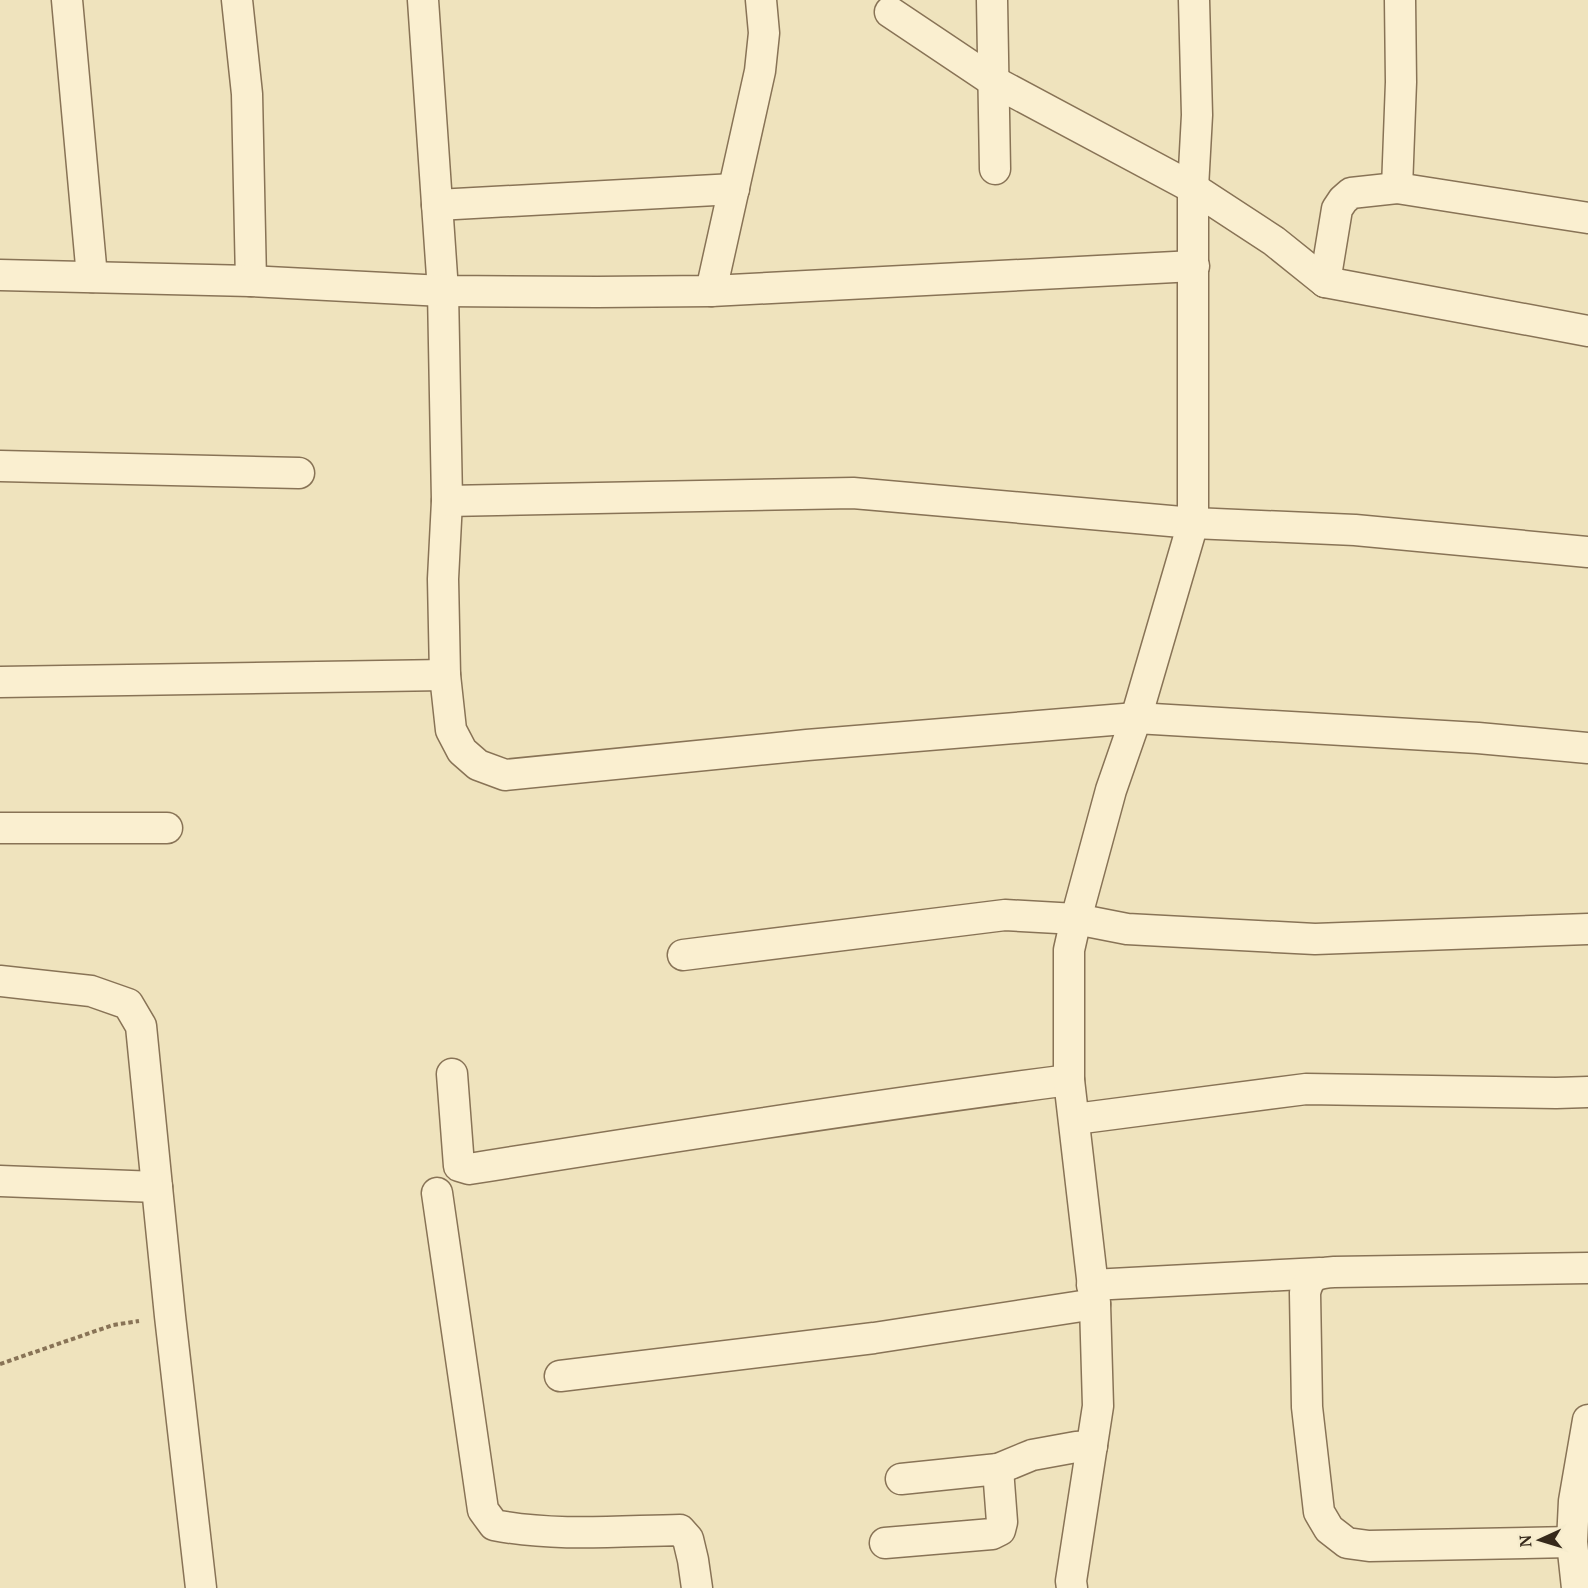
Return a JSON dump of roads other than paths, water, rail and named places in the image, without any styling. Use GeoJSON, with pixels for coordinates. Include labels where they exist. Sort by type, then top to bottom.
{"type":"FeatureCollection","features":[{"type":"Feature","properties":{"kind":"street"},"geometry":{"type":"LineString","coordinates":[[67,0],[92,277]]}},
{"type":"Feature","properties":{"kind":"street"},"geometry":{"type":"LineString","coordinates":[[237,0],[247,94],[251,281]]}},
{"type":"Feature","properties":{"kind":"street"},"geometry":{"type":"LineString","coordinates":[[423,0],[443,291],[447,501],[443,579],[445,675],[451,730],[462,751],[478,765],[505,775],[807,745],[1136,718],[1478,738],[1588,748]]}},
{"type":"Feature","properties":{"kind":"street"},"geometry":{"type":"LineString","coordinates":[[711,291],[760,71],[764,33],[761,0]]}},
{"type":"Feature","properties":{"kind":"street"},"geometry":{"type":"LineString","coordinates":[[992,0],[995,169]]}},
{"type":"Feature","properties":{"kind":"street"},"geometry":{"type":"LineString","coordinates":[[1072,1588],[1071,1581],[1098,1406],[1093,1294],[1069,1080],[1069,950],[1112,790],[1136,718],[1193,523],[1193,188],[1197,115],[1194,0]]}},
{"type":"Feature","properties":{"kind":"street"},"geometry":{"type":"LineString","coordinates":[[1397,188],[1401,82],[1400,0]]}},
{"type":"Feature","properties":{"kind":"street"},"geometry":{"type":"LineString","coordinates":[[890,12],[993,81],[1193,188],[1274,241],[1325,282],[1588,331]]}},
{"type":"Feature","properties":{"kind":"street"},"geometry":{"type":"LineString","coordinates":[[1325,282],[1337,209],[1351,194],[1397,188],[1588,218]]}},
{"type":"Feature","properties":{"kind":"street"},"geometry":{"type":"LineString","coordinates":[[437,205],[734,189]]}},
{"type":"Feature","properties":{"kind":"street"},"geometry":{"type":"LineString","coordinates":[[0,275],[251,281],[443,291],[711,291],[1194,266]]}},
{"type":"Feature","properties":{"kind":"street"},"geometry":{"type":"LineString","coordinates":[[0,466],[299,473]]}},
{"type":"Feature","properties":{"kind":"street"},"geometry":{"type":"LineString","coordinates":[[447,501],[853,493],[1193,523],[1354,530],[1588,552]]}},
{"type":"Feature","properties":{"kind":"street"},"geometry":{"type":"LineString","coordinates":[[0,682],[445,675]]}},
{"type":"Feature","properties":{"kind":"street"},"geometry":{"type":"LineString","coordinates":[[0,828],[167,828]]}},
{"type":"Feature","properties":{"kind":"street"},"geometry":{"type":"LineString","coordinates":[[683,955],[1005,915],[1076,919],[1127,929],[1315,939],[1588,928]]}},
{"type":"Feature","properties":{"kind":"street"},"geometry":{"type":"LineString","coordinates":[[0,981],[91,991],[128,1004],[141,1026],[170,1316],[201,1588]]}},
{"type":"Feature","properties":{"kind":"street"},"geometry":{"type":"LineString","coordinates":[[452,1074],[457,1156],[459,1166],[469,1169],[736,1127],[1069,1080]]}},
{"type":"Feature","properties":{"kind":"street"},"geometry":{"type":"LineString","coordinates":[[1074,1119],[1306,1089],[1588,1092]]}},
{"type":"Feature","properties":{"kind":"street"},"geometry":{"type":"LineString","coordinates":[[0,1181],[157,1187]]}},
{"type":"Feature","properties":{"kind":"street"},"geometry":{"type":"LineString","coordinates":[[437,1193],[483,1510],[494,1525],[521,1530],[579,1532],[680,1530],[688,1539],[697,1588]]}},
{"type":"Feature","properties":{"kind":"street"},"geometry":{"type":"LineString","coordinates":[[560,1376],[874,1338],[1093,1294],[1334,1272],[1588,1268]]}},
{"type":"Feature","properties":{"kind":"street"},"geometry":{"type":"LineString","coordinates":[[1320,1273],[1312,1277],[1305,1293],[1307,1407],[1318,1512],[1329,1528],[1347,1543],[1369,1546],[1572,1542]]}},
{"type":"Feature","properties":{"kind":"street"},"geometry":{"type":"LineString","coordinates":[[1576,1588],[1572,1542],[1574,1501],[1588,1420]]}},
{"type":"Feature","properties":{"kind":"street"},"geometry":{"type":"LineString","coordinates":[[901,1479],[998,1469],[1032,1455],[1092,1446]]}},
{"type":"Feature","properties":{"kind":"street"},"geometry":{"type":"LineString","coordinates":[[885,1543],[992,1534],[1000,1530],[1002,1522],[998,1469]]}}]}
